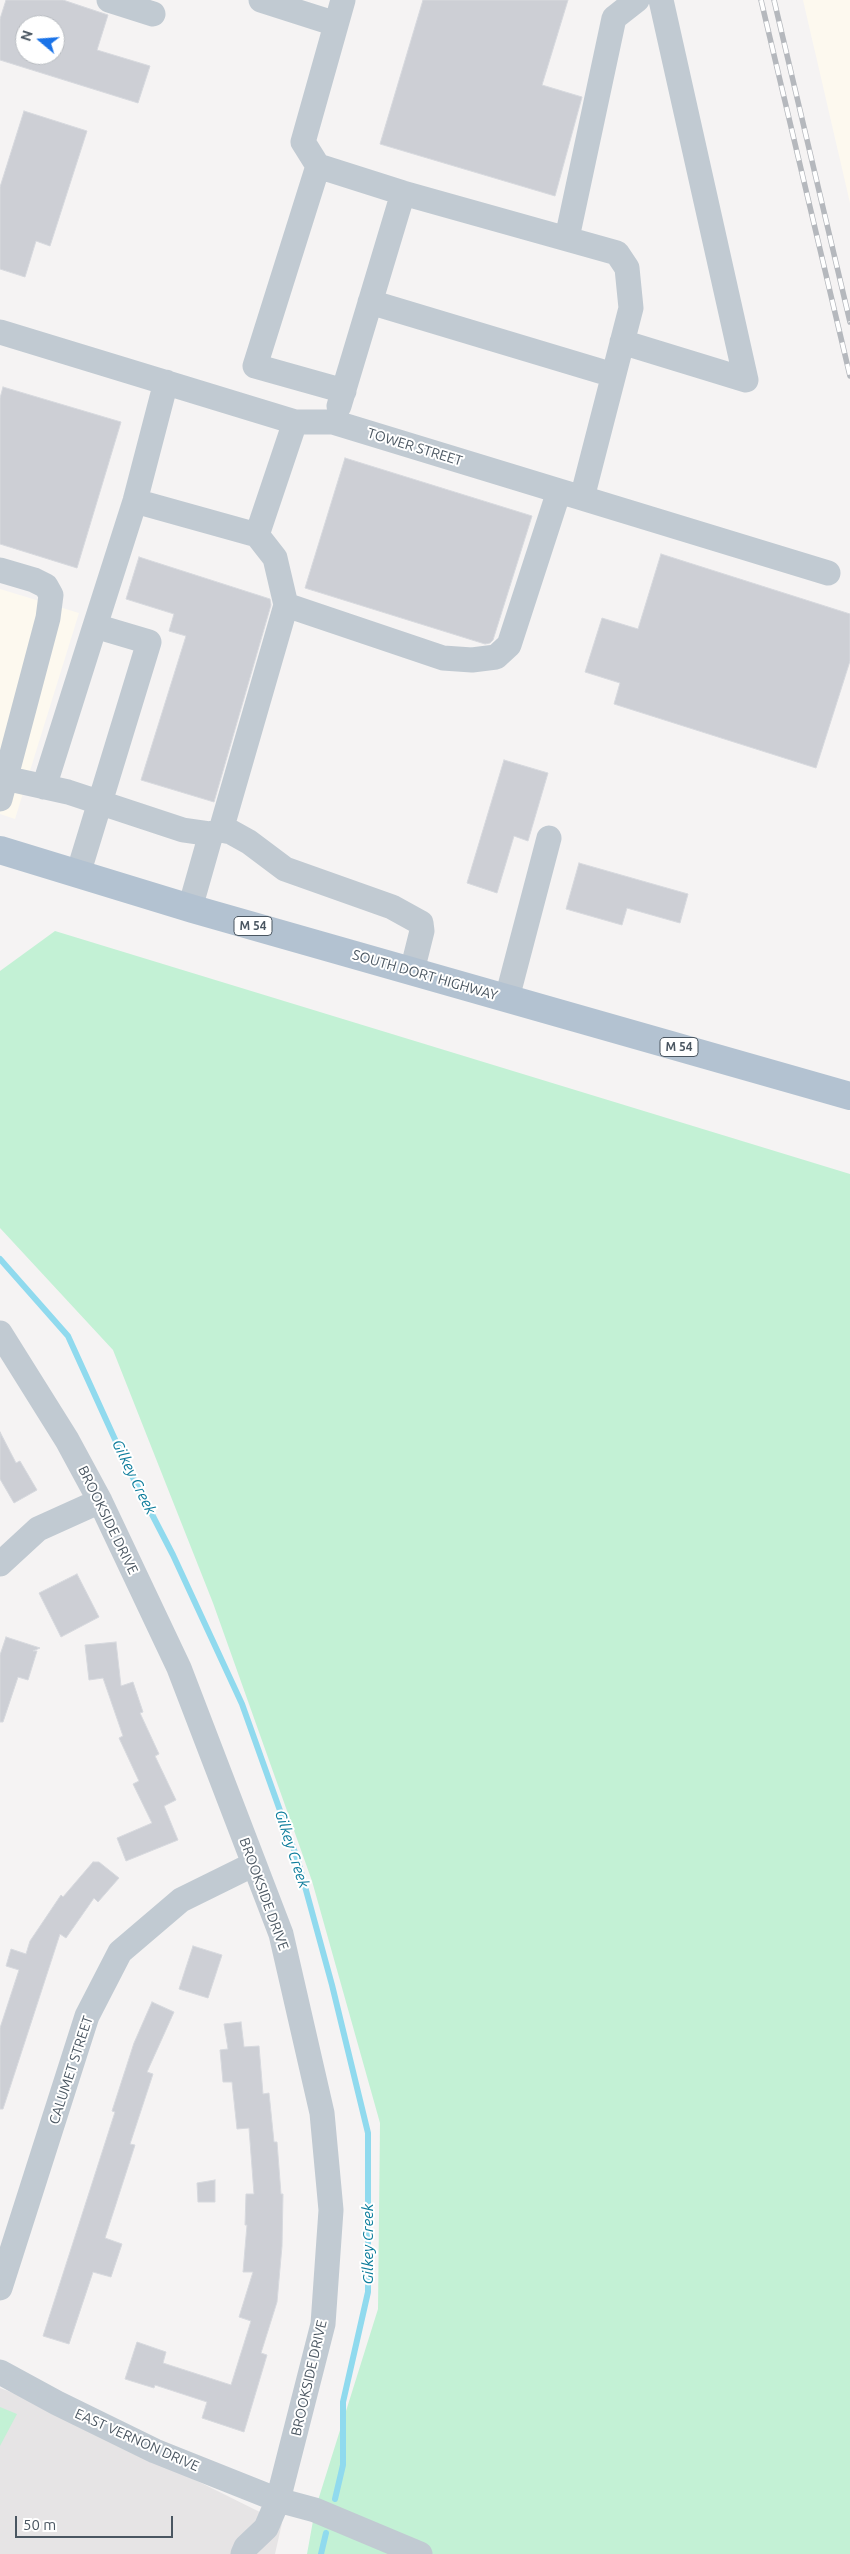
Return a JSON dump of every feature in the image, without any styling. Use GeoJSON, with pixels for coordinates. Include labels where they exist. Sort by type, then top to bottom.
{"type":"FeatureCollection","features":[{"type":"Feature","properties":{"kind":"main road","name":"SOUTH DORT HIGHWAY"},"geometry":{"type":"LineString","coordinates":[[0,850],[190,908],[850,1096]]}},
{"type":"Feature","properties":{"kind":"street"},"geometry":{"type":"LineString","coordinates":[[109,0],[153,14]]}},
{"type":"Feature","properties":{"kind":"street"},"geometry":{"type":"LineString","coordinates":[[261,0],[336,24]]}},
{"type":"Feature","properties":{"kind":"street"},"geometry":{"type":"LineString","coordinates":[[286,605],[443,658],[472,660],[496,657],[509,645],[570,494],[613,375],[631,308],[627,268],[617,253],[403,193],[318,166],[303,142],[343,0]]}},
{"type":"Feature","properties":{"kind":"street"},"geometry":{"type":"LineString","coordinates":[[567,238],[614,18],[637,0]]}},
{"type":"Feature","properties":{"kind":"street"},"geometry":{"type":"LineString","coordinates":[[622,342],[746,380],[661,0]]}},
{"type":"Feature","properties":{"kind":"street"},"geometry":{"type":"LineString","coordinates":[[318,166],[255,366],[344,391]]}},
{"type":"Feature","properties":{"kind":"street"},"geometry":{"type":"LineString","coordinates":[[333,422],[403,193]]}},
{"type":"Feature","properties":{"kind":"street"},"geometry":{"type":"LineString","coordinates":[[370,302],[613,375]]}},
{"type":"Feature","properties":{"kind":"street","name":"TOWER STREET"},"geometry":{"type":"LineString","coordinates":[[0,332],[296,422],[333,422],[828,572]]}},
{"type":"Feature","properties":{"kind":"street"},"geometry":{"type":"LineString","coordinates":[[44,787],[135,501],[166,382]]}},
{"type":"Feature","properties":{"kind":"street"},"geometry":{"type":"LineString","coordinates":[[257,535],[296,422]]}},
{"type":"Feature","properties":{"kind":"street"},"geometry":{"type":"LineString","coordinates":[[135,501],[257,535],[275,558],[286,605],[216,832],[190,908]]}},
{"type":"Feature","properties":{"kind":"street"},"geometry":{"type":"LineString","coordinates":[[0,570],[34,580],[46,586],[51,595],[48,618],[2,785],[44,787],[68,792],[183,830],[231,832],[249,842],[285,869],[392,907],[421,923],[422,931],[412,971]]}},
{"type":"Feature","properties":{"kind":"street"},"geometry":{"type":"LineString","coordinates":[[78,874],[149,642],[95,626]]}},
{"type":"Feature","properties":{"kind":"street"},"geometry":{"type":"LineString","coordinates":[[507,998],[549,838]]}},
{"type":"Feature","properties":{"kind":"street","name":"BROOKSIDE DRIVE"},"geometry":{"type":"LineString","coordinates":[[0,1333],[67,1440],[100,1501],[179,1668],[281,1934],[322,2114],[331,2210],[323,2324],[278,2500],[266,2528],[246,2547],[243,2554]]}},
{"type":"Feature","properties":{"kind":"street"},"geometry":{"type":"LineString","coordinates":[[0,1564],[38,1529],[100,1501]]}},
{"type":"Feature","properties":{"kind":"street","name":"CALUMET STREET"},"geometry":{"type":"LineString","coordinates":[[0,2288],[87,2016],[120,1952],[181,1900],[254,1864]]}},
{"type":"Feature","properties":{"kind":"street","name":"EAST VERNON DRIVE"},"geometry":{"type":"LineString","coordinates":[[0,2372],[57,2404],[155,2451],[278,2500],[315,2510],[420,2554]]}},
{"type":"Feature","properties":{"kind":"shaded area"},"geometry":{"type":"Polygon","coordinates":[[[803,0],[850,0],[850,203],[803,0]]]}},
{"type":"Feature","properties":{"kind":"shaded area"},"geometry":{"type":"Polygon","coordinates":[[[0,589],[79,613],[15,819],[0,814],[0,589]]]}},
{"type":"Feature","properties":{"kind":"shaded area"},"geometry":{"type":"Polygon","coordinates":[[[0,2388],[38,2402],[282,2523],[275,2554],[0,2554],[0,2388]]]}},
{"type":"Feature","properties":{"kind":"green space"},"geometry":{"type":"Polygon","coordinates":[[[55,931],[850,1174],[850,2554],[307,2554],[315,2510],[378,2309],[380,2123],[312,1881],[213,1603],[113,1350],[0,1228],[0,971],[55,931]]]}},
{"type":"Feature","properties":{"kind":"green space"},"geometry":{"type":"Polygon","coordinates":[[[0,2407],[17,2414],[0,2446],[0,2407]]]}},
{"type":"Feature","properties":{"kind":"building"},"geometry":{"type":"Polygon","coordinates":[[[6,0],[63,0],[108,15],[97,50],[150,66],[138,103],[16,65],[65,65],[65,15],[15,15],[15,65],[0,60],[0,19],[6,0]]]}},
{"type":"Feature","properties":{"kind":"building"},"geometry":{"type":"Polygon","coordinates":[[[423,0],[568,0],[542,85],[582,97],[555,196],[380,144],[423,0]]]}},
{"type":"Feature","properties":{"kind":"building"},"geometry":{"type":"Polygon","coordinates":[[[24,111],[87,131],[50,246],[36,241],[25,277],[0,269],[0,187],[24,111]]]}},
{"type":"Feature","properties":{"kind":"building"},"geometry":{"type":"Polygon","coordinates":[[[3,387],[121,422],[77,568],[0,544],[0,398],[3,387]]]}},
{"type":"Feature","properties":{"kind":"building"},"geometry":{"type":"Polygon","coordinates":[[[345,458],[532,516],[493,640],[490,643],[485,644],[305,588],[345,458]]]}},
{"type":"Feature","properties":{"kind":"building"},"geometry":{"type":"Polygon","coordinates":[[[661,554],[850,614],[850,661],[816,768],[614,704],[620,683],[585,672],[602,618],[638,629],[661,554]]]}},
{"type":"Feature","properties":{"kind":"building"},"geometry":{"type":"Polygon","coordinates":[[[139,557],[270,599],[271,605],[214,802],[141,780],[186,636],[169,631],[174,614],[126,599],[139,557]]]}},
{"type":"Feature","properties":{"kind":"building"},"geometry":{"type":"Polygon","coordinates":[[[504,760],[548,773],[528,841],[514,836],[497,893],[467,883],[504,760]]]}},
{"type":"Feature","properties":{"kind":"building"},"geometry":{"type":"Polygon","coordinates":[[[579,863],[688,894],[680,923],[627,908],[622,925],[566,909],[579,863]]]}},
{"type":"Feature","properties":{"kind":"building"},"geometry":{"type":"Polygon","coordinates":[[[0,1432],[16,1463],[20,1461],[37,1490],[14,1503],[0,1479],[0,1432]]]}},
{"type":"Feature","properties":{"kind":"building"},"geometry":{"type":"Polygon","coordinates":[[[77,1574],[99,1617],[61,1637],[39,1593],[77,1574]]]}},
{"type":"Feature","properties":{"kind":"building"},"geometry":{"type":"Polygon","coordinates":[[[6,1637],[40,1648],[33,1651],[37,1651],[28,1680],[18,1677],[3,1722],[0,1722],[0,1655],[6,1637]]]}},
{"type":"Feature","properties":{"kind":"building"},"geometry":{"type":"Polygon","coordinates":[[[116,1642],[121,1686],[133,1682],[143,1712],[140,1713],[159,1754],[155,1756],[176,1800],[164,1806],[178,1840],[126,1861],[117,1838],[152,1823],[133,1784],[139,1781],[119,1738],[123,1736],[103,1678],[89,1680],[85,1645],[116,1642]]]}},
{"type":"Feature","properties":{"kind":"building"},"geometry":{"type":"Polygon","coordinates":[[[93,1862],[99,1862],[119,1878],[98,1902],[94,1898],[66,1938],[60,1934],[3,2109],[0,2109],[0,2028],[19,1970],[6,1966],[11,1949],[26,1954],[30,1941],[61,1895],[63,1897],[93,1862]]]}},
{"type":"Feature","properties":{"kind":"building"},"geometry":{"type":"Polygon","coordinates":[[[193,1946],[222,1955],[208,1998],[179,1989],[193,1946]]]}},
{"type":"Feature","properties":{"kind":"building"},"geometry":{"type":"Polygon","coordinates":[[[152,2002],[174,2012],[147,2072],[153,2074],[130,2144],[135,2145],[105,2238],[122,2244],[111,2277],[93,2272],[69,2344],[43,2336],[115,2112],[112,2111],[134,2043],[152,2002]]]}},
{"type":"Feature","properties":{"kind":"building"},"geometry":{"type":"Polygon","coordinates":[[[241,2022],[244,2047],[259,2046],[263,2094],[269,2093],[274,2142],[277,2142],[281,2194],[283,2194],[282,2246],[277,2302],[261,2353],[267,2355],[244,2432],[202,2418],[207,2402],[155,2385],[154,2388],[125,2379],[137,2342],[166,2352],[163,2363],[231,2385],[251,2321],[239,2317],[253,2272],[243,2272],[247,2225],[245,2225],[246,2194],[254,2194],[249,2128],[237,2129],[232,2082],[223,2082],[220,2050],[228,2049],[224,2024],[241,2022]]]}},
{"type":"Feature","properties":{"kind":"building"},"geometry":{"type":"Polygon","coordinates":[[[215,2180],[215,2202],[198,2202],[197,2183],[215,2180]]]}},
{"type":"Feature","properties":{"kind":"waterway","name":"Gilkey Creek"},"geometry":{"type":"LineString","coordinates":[[0,1259],[68,1336],[128,1468],[173,1555],[242,1704],[298,1861],[332,1985],[368,2133],[368,2292],[343,2402],[343,2465],[335,2499]]}},
{"type":"Feature","properties":{"kind":"waterway","name":"Gilkey Creek"},"geometry":{"type":"LineString","coordinates":[[321,2554],[326,2533]]}},
{"type":"Feature","properties":{"kind":"railway"},"geometry":{"type":"LineString","coordinates":[[761,0],[850,376]]}},
{"type":"Feature","properties":{"kind":"railway"},"geometry":{"type":"LineString","coordinates":[[774,0],[850,322]]}}]}
